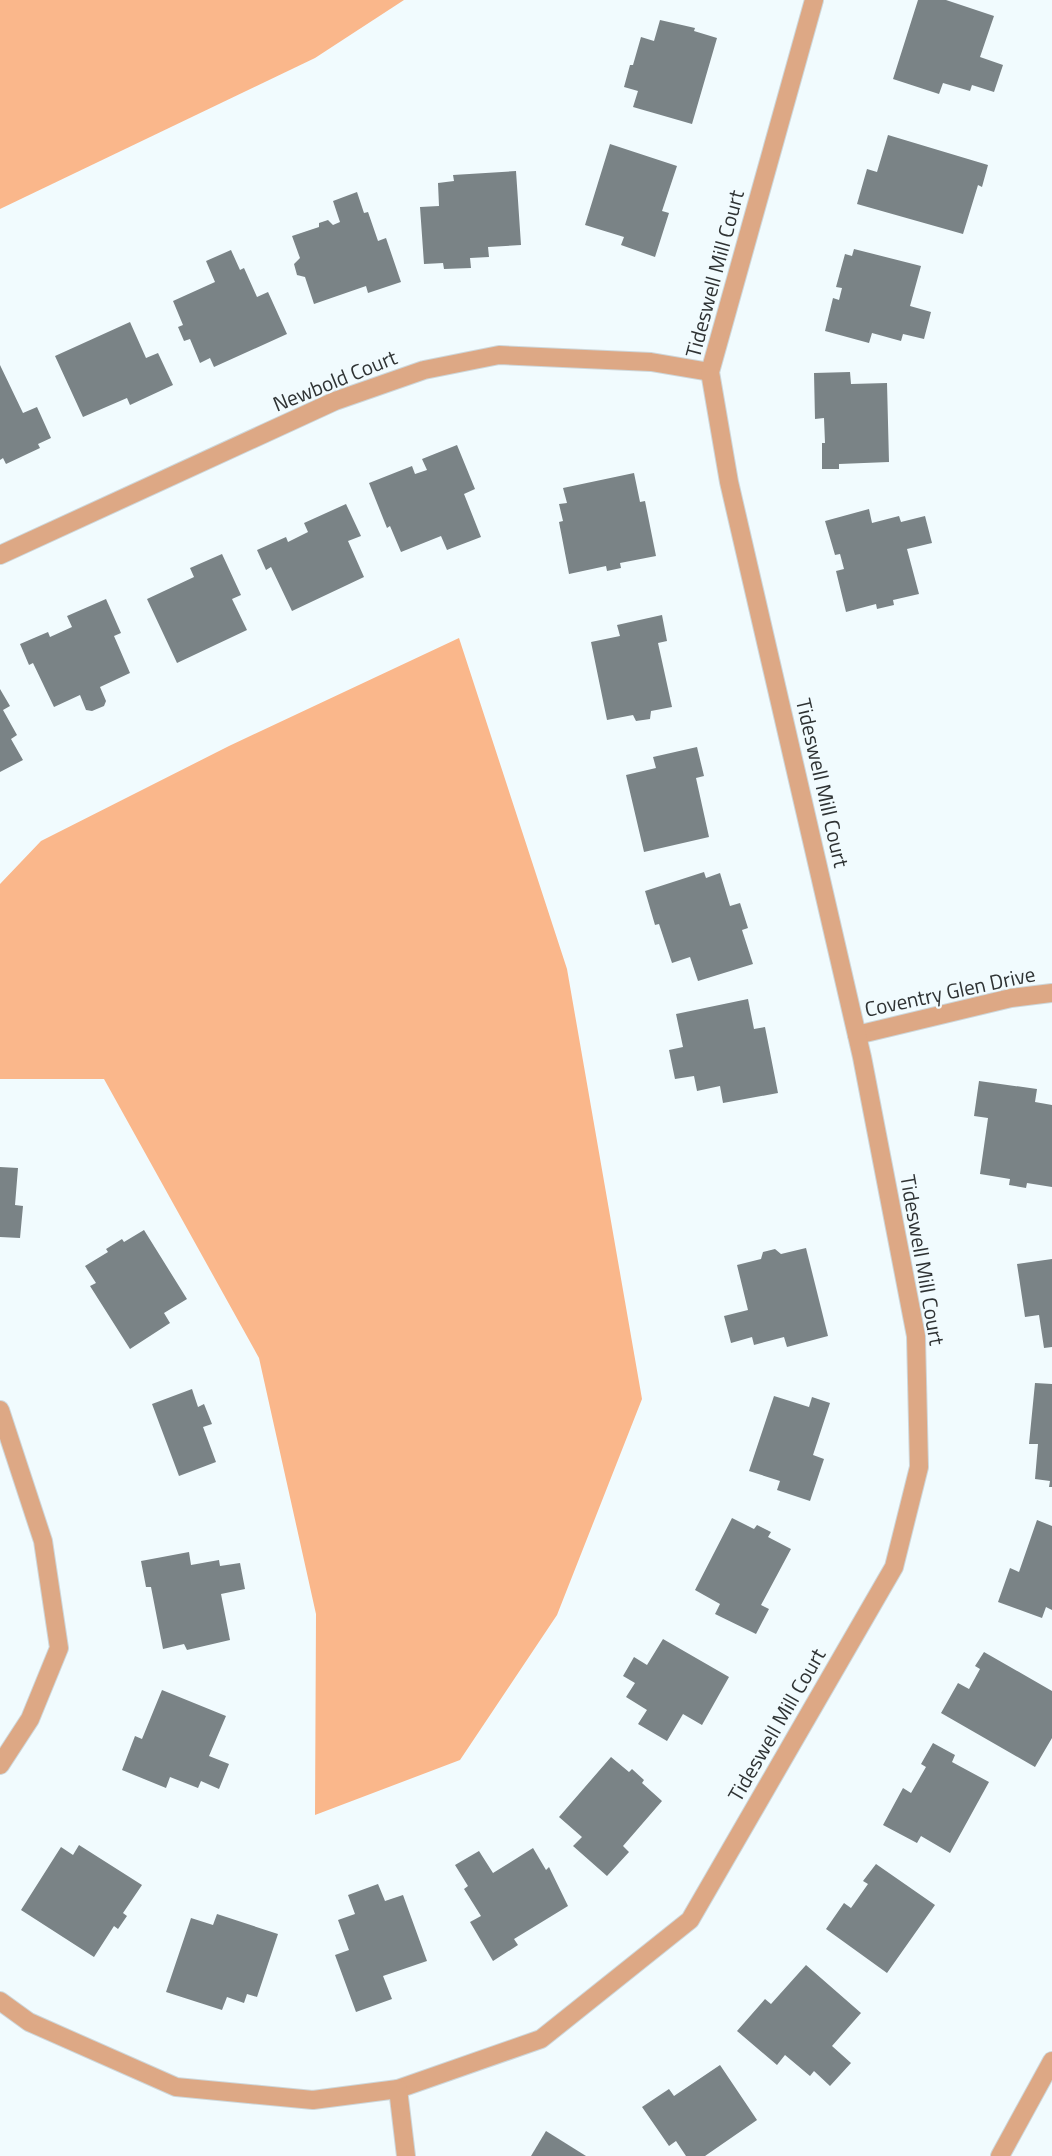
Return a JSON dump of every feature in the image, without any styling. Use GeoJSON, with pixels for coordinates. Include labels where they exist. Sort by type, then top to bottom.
{"type":"FeatureCollection","features":[{"type":"Feature","properties":{"kind":"street","name":"Tideswell Mill Court"},"geometry":{"type":"LineString","coordinates":[[0,2001],[29,2022],[176,2087],[313,2100],[398,2090],[541,2039],[690,1920],[894,1567],[919,1467],[916,1336],[857,1035],[729,482],[710,372],[814,0]]}},
{"type":"Feature","properties":{"kind":"street","name":"Newbold Court"},"geometry":{"type":"LineString","coordinates":[[0,555],[335,401],[423,370],[498,355],[651,362],[710,372]]}},
{"type":"Feature","properties":{"kind":"street","name":"Coventry Glen Drive"},"geometry":{"type":"LineString","coordinates":[[857,1035],[1011,998],[1052,993]]}},
{"type":"Feature","properties":{"kind":"street"},"geometry":{"type":"LineString","coordinates":[[0,1410],[43,1541],[59,1648],[30,1719],[0,1765]]}},
{"type":"Feature","properties":{"kind":"street"},"geometry":{"type":"LineString","coordinates":[[1000,2156],[1052,2061]]}},
{"type":"Feature","properties":{"kind":"street"},"geometry":{"type":"LineString","coordinates":[[398,2090],[406,2156]]}},
{"type":"Feature","properties":{"kind":"shaded area"},"geometry":{"type":"Polygon","coordinates":[[[0,0],[404,0],[315,58],[0,209],[0,0]]]}},
{"type":"Feature","properties":{"kind":"shaded area"},"geometry":{"type":"Polygon","coordinates":[[[459,638],[567,969],[642,1399],[557,1615],[460,1760],[315,1815],[316,1614],[259,1358],[104,1079],[0,1079],[0,884],[41,841],[229,746],[459,638]]]}},
{"type":"Feature","properties":{"kind":"building"},"geometry":{"type":"Polygon","coordinates":[[[918,0],[946,0],[994,16],[980,57],[1003,65],[994,92],[972,85],[970,91],[943,83],[939,94],[893,79],[918,0]]]}},
{"type":"Feature","properties":{"kind":"building"},"geometry":{"type":"Polygon","coordinates":[[[660,20],[695,28],[694,31],[717,38],[692,124],[633,107],[638,91],[624,87],[641,37],[654,41],[660,20]]]}},
{"type":"Feature","properties":{"kind":"building"},"geometry":{"type":"Polygon","coordinates":[[[888,135],[988,165],[982,187],[978,185],[963,234],[857,204],[867,169],[877,172],[888,135]]]}},
{"type":"Feature","properties":{"kind":"building"},"geometry":{"type":"Polygon","coordinates":[[[610,144],[677,166],[662,211],[669,213],[655,257],[621,245],[624,237],[585,225],[610,144]]]}},
{"type":"Feature","properties":{"kind":"building"},"geometry":{"type":"Polygon","coordinates":[[[516,171],[521,245],[488,247],[489,257],[470,258],[471,268],[444,269],[443,263],[424,264],[420,207],[439,206],[438,183],[454,181],[453,175],[516,171]]]}},
{"type":"Feature","properties":{"kind":"building"},"geometry":{"type":"Polygon","coordinates":[[[357,192],[364,213],[368,212],[378,241],[386,238],[401,282],[368,293],[366,286],[314,304],[305,277],[297,275],[294,264],[300,258],[292,236],[319,227],[319,223],[328,220],[333,225],[340,222],[333,201],[357,192]]]}},
{"type":"Feature","properties":{"kind":"building"},"geometry":{"type":"Polygon","coordinates":[[[854,249],[921,266],[910,306],[931,312],[924,339],[903,334],[901,341],[872,333],[869,343],[825,331],[833,298],[839,300],[842,288],[836,287],[845,254],[852,256],[854,249]]]}},
{"type":"Feature","properties":{"kind":"building"},"geometry":{"type":"Polygon","coordinates":[[[231,250],[240,270],[244,268],[257,297],[268,292],[287,334],[214,367],[210,358],[200,363],[190,339],[184,341],[178,327],[183,325],[173,301],[215,282],[206,261],[231,250]]]}},
{"type":"Feature","properties":{"kind":"building"},"geometry":{"type":"Polygon","coordinates":[[[130,322],[146,358],[158,353],[173,385],[130,405],[127,398],[83,417],[55,356],[130,322]]]}},
{"type":"Feature","properties":{"kind":"building"},"geometry":{"type":"Polygon","coordinates":[[[0,365],[23,413],[37,407],[51,438],[38,444],[40,448],[6,464],[3,458],[0,460],[0,365]]]}},
{"type":"Feature","properties":{"kind":"building"},"geometry":{"type":"Polygon","coordinates":[[[850,372],[851,384],[887,383],[889,462],[839,464],[839,469],[822,469],[822,443],[825,443],[824,418],[815,419],[814,373],[850,372]]]}},
{"type":"Feature","properties":{"kind":"building"},"geometry":{"type":"Polygon","coordinates":[[[457,445],[475,489],[464,494],[481,537],[447,550],[441,536],[401,552],[390,526],[387,528],[369,483],[412,466],[415,474],[427,470],[422,459],[457,445]]]}},
{"type":"Feature","properties":{"kind":"building"},"geometry":{"type":"Polygon","coordinates":[[[634,473],[640,502],[645,501],[656,556],[620,563],[621,568],[607,571],[606,566],[569,574],[559,522],[563,521],[559,504],[567,503],[563,488],[634,473]]]}},
{"type":"Feature","properties":{"kind":"building"},"geometry":{"type":"Polygon","coordinates":[[[346,504],[361,536],[348,541],[364,577],[292,611],[271,567],[266,570],[257,550],[286,537],[288,542],[308,532],[304,523],[346,504]]]}},
{"type":"Feature","properties":{"kind":"building"},"geometry":{"type":"Polygon","coordinates":[[[869,509],[872,523],[899,516],[901,522],[925,516],[932,543],[907,549],[919,594],[893,600],[894,605],[877,609],[876,604],[846,612],[836,571],[844,569],[840,554],[835,555],[825,521],[869,509]]]}},
{"type":"Feature","properties":{"kind":"building"},"geometry":{"type":"Polygon","coordinates":[[[222,554],[241,595],[232,599],[247,630],[177,663],[147,599],[194,577],[190,568],[222,554]]]}},
{"type":"Feature","properties":{"kind":"building"},"geometry":{"type":"Polygon","coordinates":[[[106,599],[121,633],[114,636],[130,673],[100,687],[106,701],[104,706],[92,711],[86,710],[80,695],[54,707],[33,663],[29,665],[20,644],[48,632],[50,637],[72,627],[67,616],[106,599]]]}},
{"type":"Feature","properties":{"kind":"building"},"geometry":{"type":"Polygon","coordinates":[[[662,615],[667,641],[658,643],[672,707],[651,711],[650,719],[636,721],[633,715],[607,720],[591,642],[620,636],[617,625],[662,615]]]}},
{"type":"Feature","properties":{"kind":"building"},"geometry":{"type":"Polygon","coordinates":[[[0,689],[10,706],[3,710],[17,735],[11,739],[23,760],[0,772],[0,689]]]}},
{"type":"Feature","properties":{"kind":"building"},"geometry":{"type":"Polygon","coordinates":[[[697,747],[704,776],[696,778],[709,837],[644,852],[626,775],[656,768],[653,757],[697,747]]]}},
{"type":"Feature","properties":{"kind":"building"},"geometry":{"type":"Polygon","coordinates":[[[704,872],[706,878],[720,873],[730,906],[740,903],[748,928],[742,930],[753,964],[698,981],[690,957],[672,963],[659,924],[655,925],[645,891],[704,872]]]}},
{"type":"Feature","properties":{"kind":"building"},"geometry":{"type":"Polygon","coordinates":[[[748,999],[754,1029],[765,1027],[778,1093],[723,1103],[720,1086],[697,1091],[694,1076],[675,1079],[669,1050],[683,1047],[676,1014],[748,999]]]}},
{"type":"Feature","properties":{"kind":"building"},"geometry":{"type":"Polygon","coordinates":[[[979,1081],[1037,1089],[1035,1102],[1052,1105],[1052,1187],[1027,1183],[1026,1188],[1009,1185],[1010,1179],[980,1174],[988,1118],[974,1116],[979,1081]]]}},
{"type":"Feature","properties":{"kind":"building"},"geometry":{"type":"Polygon","coordinates":[[[0,1167],[18,1168],[15,1205],[23,1206],[20,1238],[0,1237],[0,1167]]]}},
{"type":"Feature","properties":{"kind":"building"},"geometry":{"type":"Polygon","coordinates":[[[144,1230],[187,1299],[164,1313],[170,1323],[130,1349],[90,1286],[96,1283],[85,1266],[108,1252],[106,1249],[122,1239],[124,1242],[144,1230]]]}},
{"type":"Feature","properties":{"kind":"building"},"geometry":{"type":"Polygon","coordinates":[[[806,1248],[828,1336],[787,1347],[784,1337],[754,1345],[752,1337],[731,1343],[724,1316],[748,1310],[737,1265],[761,1259],[763,1252],[775,1249],[781,1254],[806,1248]]]}},
{"type":"Feature","properties":{"kind":"building"},"geometry":{"type":"Polygon","coordinates":[[[1052,1259],[1052,1347],[1044,1348],[1039,1315],[1025,1317],[1017,1264],[1052,1259]]]}},
{"type":"Feature","properties":{"kind":"building"},"geometry":{"type":"Polygon","coordinates":[[[1035,1383],[1052,1384],[1052,1487],[1049,1487],[1050,1481],[1035,1479],[1038,1444],[1029,1444],[1035,1383]]]}},
{"type":"Feature","properties":{"kind":"building"},"geometry":{"type":"Polygon","coordinates":[[[192,1389],[198,1407],[204,1404],[212,1424],[203,1427],[216,1462],[179,1476],[152,1404],[192,1389]]]}},
{"type":"Feature","properties":{"kind":"building"},"geometry":{"type":"Polygon","coordinates":[[[774,1396],[809,1407],[812,1397],[830,1403],[813,1455],[824,1459],[810,1501],[777,1490],[780,1481],[749,1471],[774,1396]]]}},
{"type":"Feature","properties":{"kind":"building"},"geometry":{"type":"Polygon","coordinates":[[[732,1518],[754,1529],[757,1525],[771,1532],[768,1537],[791,1549],[761,1605],[769,1609],[756,1634],[715,1614],[720,1604],[695,1590],[732,1518]]]}},
{"type":"Feature","properties":{"kind":"building"},"geometry":{"type":"Polygon","coordinates":[[[1037,1520],[1052,1526],[1052,1610],[1046,1607],[1042,1618],[998,1602],[1010,1568],[1019,1572],[1037,1520]]]}},
{"type":"Feature","properties":{"kind":"building"},"geometry":{"type":"Polygon","coordinates":[[[189,1552],[191,1565],[219,1560],[220,1566],[240,1563],[245,1589],[221,1594],[230,1640],[187,1650],[184,1644],[163,1649],[151,1587],[146,1587],[141,1561],[189,1552]]]}},
{"type":"Feature","properties":{"kind":"building"},"geometry":{"type":"Polygon","coordinates":[[[663,1639],[729,1677],[702,1725],[683,1714],[667,1741],[638,1724],[647,1710],[626,1697],[635,1683],[623,1676],[634,1657],[647,1665],[663,1639]]]}},
{"type":"Feature","properties":{"kind":"building"},"geometry":{"type":"Polygon","coordinates":[[[984,1652],[1052,1691],[1052,1738],[1035,1767],[941,1713],[958,1683],[969,1689],[980,1669],[975,1666],[984,1652]]]}},
{"type":"Feature","properties":{"kind":"building"},"geometry":{"type":"Polygon","coordinates":[[[162,1690],[226,1716],[209,1756],[229,1764],[219,1789],[201,1781],[198,1788],[170,1777],[166,1788],[122,1770],[135,1736],[142,1739],[162,1690]]]}},
{"type":"Feature","properties":{"kind":"building"},"geometry":{"type":"Polygon","coordinates":[[[933,1743],[955,1755],[952,1762],[989,1782],[950,1853],[921,1836],[917,1843],[883,1825],[903,1788],[911,1793],[926,1767],[921,1764],[933,1743]]]}},
{"type":"Feature","properties":{"kind":"building"},"geometry":{"type":"Polygon","coordinates":[[[611,1757],[629,1772],[632,1769],[644,1780],[642,1783],[662,1801],[623,1846],[629,1852],[607,1876],[573,1846],[582,1837],[559,1817],[611,1757]]]}},
{"type":"Feature","properties":{"kind":"building"},"geometry":{"type":"Polygon","coordinates":[[[79,1845],[142,1885],[123,1913],[127,1916],[118,1929],[114,1926],[94,1957],[21,1910],[61,1847],[73,1855],[79,1845]]]}},
{"type":"Feature","properties":{"kind":"building"},"geometry":{"type":"Polygon","coordinates":[[[533,1848],[546,1870],[549,1867],[568,1906],[514,1939],[518,1945],[493,1961],[470,1922],[481,1916],[464,1889],[468,1886],[455,1865],[479,1851],[493,1873],[533,1848]]]}},
{"type":"Feature","properties":{"kind":"building"},"geometry":{"type":"Polygon","coordinates":[[[876,1864],[935,1905],[887,1973],[826,1929],[844,1903],[851,1908],[868,1884],[863,1881],[876,1864]]]}},
{"type":"Feature","properties":{"kind":"building"},"geometry":{"type":"Polygon","coordinates":[[[378,1884],[385,1901],[403,1895],[427,1961],[383,1976],[392,1999],[356,2012],[335,1955],[349,1950],[338,1920],[355,1914],[348,1895],[378,1884]]]}},
{"type":"Feature","properties":{"kind":"building"},"geometry":{"type":"Polygon","coordinates":[[[217,1914],[278,1934],[257,1997],[247,1994],[244,2003],[227,1997],[222,2010],[166,1992],[191,1918],[213,1925],[217,1914]]]}},
{"type":"Feature","properties":{"kind":"building"},"geometry":{"type":"Polygon","coordinates":[[[806,1965],[861,2013],[832,2046],[851,2063],[830,2086],[814,2071],[810,2076],[785,2055],[777,2065],[737,2031],[765,1999],[771,2004],[806,1965]]]}},
{"type":"Feature","properties":{"kind":"building"},"geometry":{"type":"Polygon","coordinates":[[[720,2065],[757,2120],[705,2156],[686,2156],[676,2141],[669,2146],[642,2107],[669,2089],[674,2096],[720,2065]]]}},
{"type":"Feature","properties":{"kind":"building"},"geometry":{"type":"Polygon","coordinates":[[[546,2131],[586,2156],[531,2156],[546,2131]]]}}]}
